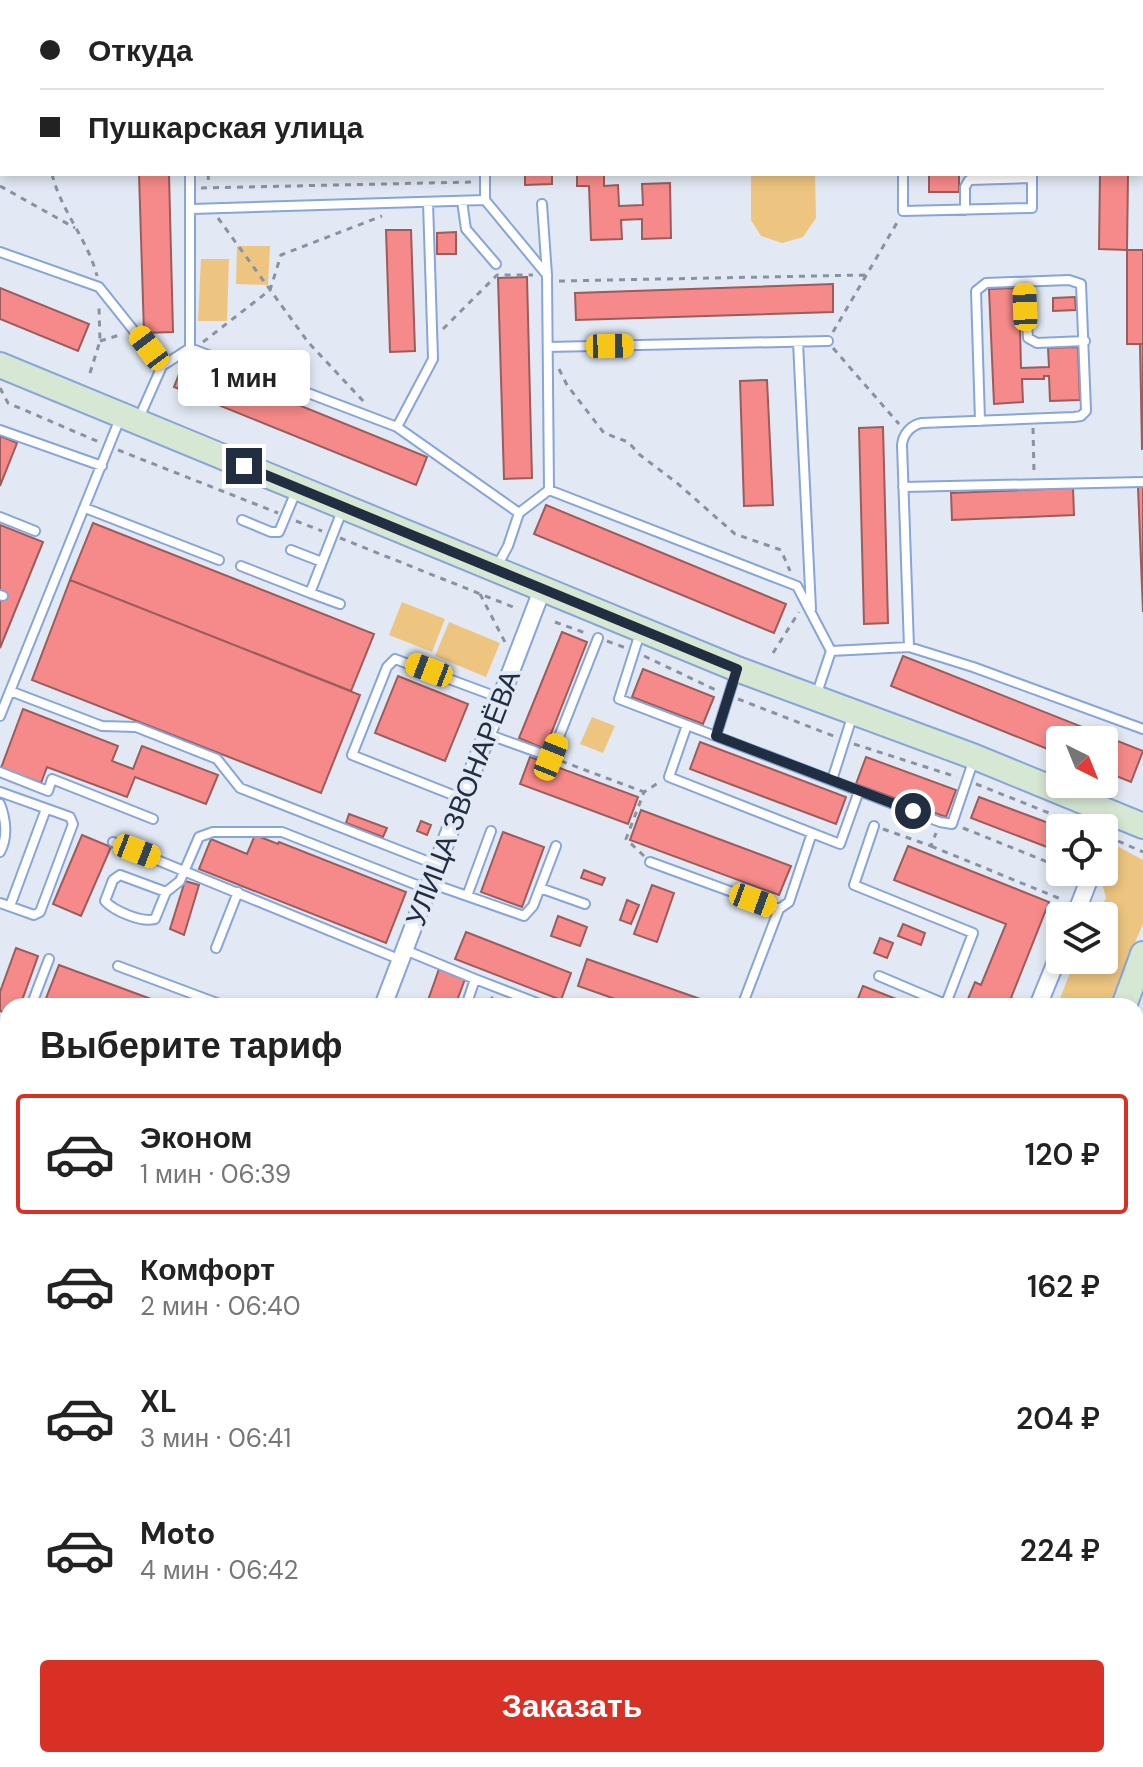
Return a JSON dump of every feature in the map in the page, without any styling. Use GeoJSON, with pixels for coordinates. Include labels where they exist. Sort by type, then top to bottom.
{"type":"FeatureCollection","features":[{"type":"Feature","properties":{"kind":"main road"},"geometry":{"type":"LineString","coordinates":[[0,365],[542,590],[638,640],[737,669],[975,757],[1077,814]]}},
{"type":"Feature","properties":{"kind":"main road"},"geometry":{"type":"LineString","coordinates":[[1118,830],[1143,826]]}},
{"type":"Feature","properties":{"kind":"main road"},"geometry":{"type":"LineString","coordinates":[[1127,998],[1143,954]]}},
{"type":"Feature","properties":{"kind":"street","name":"УЛИЦА ЗВОНАРЁВА"},"geometry":{"type":"LineString","coordinates":[[386,998],[542,590]]}},
{"type":"Feature","properties":{"kind":"street"},"geometry":{"type":"LineString","coordinates":[[1041,998],[1051,974]]}},
{"type":"Feature","properties":{"kind":"lane"},"geometry":{"type":"LineString","coordinates":[[190,176],[192,348]]}},
{"type":"Feature","properties":{"kind":"lane"},"geometry":{"type":"LineString","coordinates":[[903,176],[903,211],[965,210],[1032,208],[1032,176],[969,180],[965,187],[965,210]]}},
{"type":"Feature","properties":{"kind":"lane"},"geometry":{"type":"LineString","coordinates":[[485,178],[485,200],[547,278]]}},
{"type":"Feature","properties":{"kind":"lane"},"geometry":{"type":"LineString","coordinates":[[192,209],[485,200]]}},
{"type":"Feature","properties":{"kind":"lane"},"geometry":{"type":"LineString","coordinates":[[462,201],[466,229],[496,264]]}},
{"type":"Feature","properties":{"kind":"lane"},"geometry":{"type":"LineString","coordinates":[[397,427],[433,359],[428,202]]}},
{"type":"Feature","properties":{"kind":"lane"},"geometry":{"type":"LineString","coordinates":[[542,204],[547,278],[549,490]]}},
{"type":"Feature","properties":{"kind":"lane"},"geometry":{"type":"LineString","coordinates":[[0,252],[99,287],[162,366]]}},
{"type":"Feature","properties":{"kind":"lane"},"geometry":{"type":"LineString","coordinates":[[909,647],[902,445],[906,433],[917,424],[1074,417],[1081,416],[1086,411],[1081,284],[1069,280],[986,283],[976,291],[980,421]]}},
{"type":"Feature","properties":{"kind":"lane"},"geometry":{"type":"LineString","coordinates":[[1024,282],[1028,338],[1037,343],[1085,341]]}},
{"type":"Feature","properties":{"kind":"lane"},"geometry":{"type":"LineString","coordinates":[[548,347],[828,341]]}},
{"type":"Feature","properties":{"kind":"lane"},"geometry":{"type":"LineString","coordinates":[[798,342],[811,611]]}},
{"type":"Feature","properties":{"kind":"lane"},"geometry":{"type":"LineString","coordinates":[[0,716],[109,446],[130,419],[162,366],[192,348]]}},
{"type":"Feature","properties":{"kind":"lane"},"geometry":{"type":"LineString","coordinates":[[192,348],[397,427],[519,513]]}},
{"type":"Feature","properties":{"kind":"lane"},"geometry":{"type":"LineString","coordinates":[[0,430],[102,466]]}},
{"type":"Feature","properties":{"kind":"lane"},"geometry":{"type":"LineString","coordinates":[[903,487],[1143,482]]}},
{"type":"Feature","properties":{"kind":"lane"},"geometry":{"type":"LineString","coordinates":[[242,520],[275,533],[282,528],[297,488]]}},
{"type":"Feature","properties":{"kind":"lane"},"geometry":{"type":"LineString","coordinates":[[495,570],[508,546],[519,513],[549,490]]}},
{"type":"Feature","properties":{"kind":"lane"},"geometry":{"type":"LineString","coordinates":[[549,490],[797,586],[831,651],[815,698]]}},
{"type":"Feature","properties":{"kind":"lane"},"geometry":{"type":"LineString","coordinates":[[310,593],[344,507]]}},
{"type":"Feature","properties":{"kind":"lane"},"geometry":{"type":"LineString","coordinates":[[85,508],[219,560]]}},
{"type":"Feature","properties":{"kind":"lane"},"geometry":{"type":"LineString","coordinates":[[0,517],[35,531]]}},
{"type":"Feature","properties":{"kind":"lane"},"geometry":{"type":"LineString","coordinates":[[291,550],[322,562]]}},
{"type":"Feature","properties":{"kind":"lane"},"geometry":{"type":"LineString","coordinates":[[241,566],[340,604]]}},
{"type":"Feature","properties":{"kind":"lane"},"geometry":{"type":"LineString","coordinates":[[487,734],[551,757],[598,638]]}},
{"type":"Feature","properties":{"kind":"lane"},"geometry":{"type":"LineString","coordinates":[[638,640],[619,699],[940,822],[952,824],[975,757]]}},
{"type":"Feature","properties":{"kind":"lane"},"geometry":{"type":"LineString","coordinates":[[831,651],[909,647],[1143,729]]}},
{"type":"Feature","properties":{"kind":"lane"},"geometry":{"type":"LineString","coordinates":[[463,799],[352,755],[387,667],[395,659],[501,699]]}},
{"type":"Feature","properties":{"kind":"lane"},"geometry":{"type":"LineString","coordinates":[[716,736],[737,669]]}},
{"type":"Feature","properties":{"kind":"lane"},"geometry":{"type":"LineString","coordinates":[[10,691],[102,726],[136,727],[217,759],[240,788],[437,865]]}},
{"type":"Feature","properties":{"kind":"lane"},"geometry":{"type":"LineString","coordinates":[[832,780],[853,713]]}},
{"type":"Feature","properties":{"kind":"lane"},"geometry":{"type":"LineString","coordinates":[[687,725],[669,777],[840,844],[859,791]]}},
{"type":"Feature","properties":{"kind":"lane"},"geometry":{"type":"LineString","coordinates":[[0,772],[48,791],[52,779],[153,819]]}},
{"type":"Feature","properties":{"kind":"lane"},"geometry":{"type":"LineString","coordinates":[[0,792],[70,817],[73,824],[40,912],[34,915],[5,905],[46,809]]}},
{"type":"Feature","properties":{"kind":"lane"},"geometry":{"type":"LineString","coordinates":[[0,804],[4,816],[5,843],[0,852]]}},
{"type":"Feature","properties":{"kind":"lane"},"geometry":{"type":"LineString","coordinates":[[874,826],[854,885],[973,933],[948,998]]}},
{"type":"Feature","properties":{"kind":"lane"},"geometry":{"type":"LineString","coordinates":[[467,896],[491,831]]}},
{"type":"Feature","properties":{"kind":"lane"},"geometry":{"type":"LineString","coordinates":[[166,892],[120,875],[113,880],[105,901],[110,907],[151,922],[157,916],[166,892],[180,881],[199,837],[206,834],[282,832],[429,886],[524,916],[530,913],[556,846]]}},
{"type":"Feature","properties":{"kind":"lane"},"geometry":{"type":"LineString","coordinates":[[745,998],[779,909],[789,902],[812,833]]}},
{"type":"Feature","properties":{"kind":"lane"},"geometry":{"type":"LineString","coordinates":[[113,842],[403,955],[524,998]]}},
{"type":"Feature","properties":{"kind":"lane"},"geometry":{"type":"LineString","coordinates":[[650,862],[779,909]]}},
{"type":"Feature","properties":{"kind":"lane"},"geometry":{"type":"LineString","coordinates":[[540,888],[585,904]]}},
{"type":"Feature","properties":{"kind":"lane"},"geometry":{"type":"LineString","coordinates":[[216,948],[238,892]]}},
{"type":"Feature","properties":{"kind":"lane"},"geometry":{"type":"LineString","coordinates":[[34,998],[49,959]]}},
{"type":"Feature","properties":{"kind":"lane"},"geometry":{"type":"LineString","coordinates":[[118,966],[204,998]]}},
{"type":"Feature","properties":{"kind":"lane"},"geometry":{"type":"LineString","coordinates":[[879,976],[929,998]]}},
{"type":"Feature","properties":{"kind":"lane"},"geometry":{"type":"LineString","coordinates":[[469,998],[475,979]]}},
{"type":"Feature","properties":{"kind":"path"},"geometry":{"type":"LineString","coordinates":[[53,176],[58,197],[93,261],[99,287],[100,341],[90,373]]}},
{"type":"Feature","properties":{"kind":"path"},"geometry":{"type":"LineString","coordinates":[[208,176],[209,187]]}},
{"type":"Feature","properties":{"kind":"path"},"geometry":{"type":"LineString","coordinates":[[191,188],[485,178]]}},
{"type":"Feature","properties":{"kind":"path"},"geometry":{"type":"LineString","coordinates":[[0,186],[75,228]]}},
{"type":"Feature","properties":{"kind":"path"},"geometry":{"type":"LineString","coordinates":[[212,208],[308,342],[382,421]]}},
{"type":"Feature","properties":{"kind":"path"},"geometry":{"type":"LineString","coordinates":[[903,211],[828,341],[906,433]]}},
{"type":"Feature","properties":{"kind":"path"},"geometry":{"type":"LineString","coordinates":[[192,348],[270,290],[281,255],[389,213]]}},
{"type":"Feature","properties":{"kind":"path"},"geometry":{"type":"LineString","coordinates":[[432,341],[497,275],[547,278],[866,275]]}},
{"type":"Feature","properties":{"kind":"path"},"geometry":{"type":"LineString","coordinates":[[100,341],[135,331]]}},
{"type":"Feature","properties":{"kind":"path"},"geometry":{"type":"LineString","coordinates":[[548,347],[567,385],[604,433],[628,442],[735,534],[781,550],[797,586],[799,611],[773,653]]}},
{"type":"Feature","properties":{"kind":"path"},"geometry":{"type":"LineString","coordinates":[[0,388],[8,403],[513,607]]}},
{"type":"Feature","properties":{"kind":"path"},"geometry":{"type":"LineString","coordinates":[[1033,419],[1034,472]]}},
{"type":"Feature","properties":{"kind":"path"},"geometry":{"type":"LineString","coordinates":[[480,593],[508,647]]}},
{"type":"Feature","properties":{"kind":"path"},"geometry":{"type":"LineString","coordinates":[[555,622],[598,638],[638,640],[728,696],[1052,814]]}},
{"type":"Feature","properties":{"kind":"path"},"geometry":{"type":"LineString","coordinates":[[551,757],[644,792]]}},
{"type":"Feature","properties":{"kind":"path"},"geometry":{"type":"LineString","coordinates":[[650,862],[626,839],[644,792],[669,777]]}},
{"type":"Feature","properties":{"kind":"path"},"geometry":{"type":"LineString","coordinates":[[931,846],[940,822]]}},
{"type":"Feature","properties":{"kind":"path"},"geometry":{"type":"LineString","coordinates":[[952,824],[1046,861]]}},
{"type":"Feature","properties":{"kind":"path"},"geometry":{"type":"LineString","coordinates":[[874,826],[1063,900]]}},
{"type":"Feature","properties":{"kind":"path"},"geometry":{"type":"LineString","coordinates":[[1118,837],[1143,852]]}},
{"type":"Feature","properties":{"kind":"shaded area"},"geometry":{"type":"Polygon","coordinates":[[[751,176],[815,176],[816,218],[803,237],[782,243],[761,236],[751,220],[751,176]]]}},
{"type":"Feature","properties":{"kind":"shaded area"},"geometry":{"type":"Polygon","coordinates":[[[237,246],[270,246],[268,285],[236,284],[237,246]]]}},
{"type":"Feature","properties":{"kind":"shaded area"},"geometry":{"type":"Polygon","coordinates":[[[201,259],[229,259],[227,321],[198,321],[201,259]]]}},
{"type":"Feature","properties":{"kind":"shaded area"},"geometry":{"type":"Polygon","coordinates":[[[402,602],[445,619],[432,652],[389,635],[402,602]]]}},
{"type":"Feature","properties":{"kind":"shaded area"},"geometry":{"type":"Polygon","coordinates":[[[449,622],[500,643],[486,677],[435,656],[449,622]]]}},
{"type":"Feature","properties":{"kind":"shaded area"},"geometry":{"type":"Polygon","coordinates":[[[592,717],[615,726],[603,753],[580,744],[592,717]]]}},
{"type":"Feature","properties":{"kind":"shaded area"},"geometry":{"type":"Polygon","coordinates":[[[1118,847],[1143,860],[1143,924],[1119,979],[1115,998],[1060,998],[1070,974],[1118,974],[1118,902],[1104,902],[1103,886],[1118,886],[1118,847]]]}},
{"type":"Feature","properties":{"kind":"building"},"geometry":{"type":"Polygon","coordinates":[[[139,176],[169,176],[173,332],[144,333],[139,176]]]}},
{"type":"Feature","properties":{"kind":"building"},"geometry":{"type":"Polygon","coordinates":[[[525,176],[552,176],[552,184],[525,185],[525,176]]]}},
{"type":"Feature","properties":{"kind":"building"},"geometry":{"type":"Polygon","coordinates":[[[577,176],[604,176],[604,186],[618,185],[619,206],[643,205],[642,184],[670,183],[671,238],[642,239],[642,219],[621,220],[622,239],[591,240],[589,186],[577,186],[577,176]]]}},
{"type":"Feature","properties":{"kind":"building"},"geometry":{"type":"Polygon","coordinates":[[[929,176],[959,176],[959,192],[929,192],[929,176]]]}},
{"type":"Feature","properties":{"kind":"building"},"geometry":{"type":"Polygon","coordinates":[[[1100,176],[1128,176],[1127,250],[1099,249],[1100,176]]]}},
{"type":"Feature","properties":{"kind":"building"},"geometry":{"type":"Polygon","coordinates":[[[386,230],[411,230],[415,351],[390,352],[386,230]]]}},
{"type":"Feature","properties":{"kind":"building"},"geometry":{"type":"Polygon","coordinates":[[[456,232],[456,254],[437,254],[437,233],[456,232]]]}},
{"type":"Feature","properties":{"kind":"building"},"geometry":{"type":"Polygon","coordinates":[[[1127,250],[1143,250],[1143,344],[1127,344],[1127,250]]]}},
{"type":"Feature","properties":{"kind":"building"},"geometry":{"type":"Polygon","coordinates":[[[527,277],[532,478],[504,479],[498,278],[527,277]]]}},
{"type":"Feature","properties":{"kind":"building"},"geometry":{"type":"Polygon","coordinates":[[[833,284],[833,312],[576,320],[575,293],[833,284]]]}},
{"type":"Feature","properties":{"kind":"building"},"geometry":{"type":"Polygon","coordinates":[[[0,288],[89,324],[78,351],[0,319],[0,288]]]}},
{"type":"Feature","properties":{"kind":"building"},"geometry":{"type":"Polygon","coordinates":[[[1019,288],[1021,368],[1049,367],[1048,348],[1078,347],[1080,400],[1050,401],[1049,376],[1044,376],[1044,379],[1022,379],[1023,402],[994,404],[989,289],[1019,288]]]}},
{"type":"Feature","properties":{"kind":"building"},"geometry":{"type":"Polygon","coordinates":[[[1075,297],[1076,310],[1053,311],[1053,298],[1075,297]]]}},
{"type":"Feature","properties":{"kind":"building"},"geometry":{"type":"Polygon","coordinates":[[[1140,344],[1143,344],[1143,449],[1142,449],[1140,344]]]}},
{"type":"Feature","properties":{"kind":"building"},"geometry":{"type":"Polygon","coordinates":[[[185,359],[427,457],[416,485],[174,387],[185,359]]]}},
{"type":"Feature","properties":{"kind":"building"},"geometry":{"type":"Polygon","coordinates":[[[767,380],[773,505],[744,506],[740,381],[767,380]]]}},
{"type":"Feature","properties":{"kind":"building"},"geometry":{"type":"Polygon","coordinates":[[[883,427],[888,623],[864,624],[859,428],[883,427]]]}},
{"type":"Feature","properties":{"kind":"building"},"geometry":{"type":"Polygon","coordinates":[[[0,436],[17,443],[0,486],[0,436]]]}},
{"type":"Feature","properties":{"kind":"building"},"geometry":{"type":"Polygon","coordinates":[[[1143,486],[1143,612],[1138,487],[1143,486]]]}},
{"type":"Feature","properties":{"kind":"building"},"geometry":{"type":"Polygon","coordinates":[[[1073,488],[1074,515],[952,520],[951,493],[1073,488]]]}},
{"type":"Feature","properties":{"kind":"building"},"geometry":{"type":"Polygon","coordinates":[[[546,505],[786,604],[774,633],[534,534],[546,505]]]}},
{"type":"Feature","properties":{"kind":"building"},"geometry":{"type":"Polygon","coordinates":[[[93,523],[374,634],[351,691],[70,580],[93,523]]]}},
{"type":"Feature","properties":{"kind":"building"},"geometry":{"type":"Polygon","coordinates":[[[0,525],[43,542],[0,648],[0,525]]]}},
{"type":"Feature","properties":{"kind":"building"},"geometry":{"type":"Polygon","coordinates":[[[70,580],[360,695],[321,793],[32,680],[70,580]]]}},
{"type":"Feature","properties":{"kind":"building"},"geometry":{"type":"Polygon","coordinates":[[[562,632],[587,642],[545,749],[519,738],[562,632]]]}},
{"type":"Feature","properties":{"kind":"building"},"geometry":{"type":"Polygon","coordinates":[[[903,656],[1080,726],[1046,726],[1046,748],[891,686],[903,656]]]}},
{"type":"Feature","properties":{"kind":"building"},"geometry":{"type":"Polygon","coordinates":[[[643,669],[714,697],[703,724],[632,697],[643,669]]]}},
{"type":"Feature","properties":{"kind":"building"},"geometry":{"type":"Polygon","coordinates":[[[398,676],[468,704],[445,761],[375,733],[398,676]]]}},
{"type":"Feature","properties":{"kind":"building"},"geometry":{"type":"Polygon","coordinates":[[[23,709],[118,746],[112,761],[133,769],[142,746],[218,775],[206,804],[135,777],[127,797],[47,767],[41,783],[1,768],[23,709]]]}},
{"type":"Feature","properties":{"kind":"building"},"geometry":{"type":"Polygon","coordinates":[[[1118,741],[1143,751],[1131,782],[1118,777],[1118,741]]]}},
{"type":"Feature","properties":{"kind":"building"},"geometry":{"type":"Polygon","coordinates":[[[700,742],[846,797],[836,824],[690,769],[700,742]]]}},
{"type":"Feature","properties":{"kind":"building"},"geometry":{"type":"Polygon","coordinates":[[[530,757],[638,797],[628,824],[520,784],[530,757]]]}},
{"type":"Feature","properties":{"kind":"building"},"geometry":{"type":"Polygon","coordinates":[[[866,757],[956,790],[946,817],[856,784],[866,757]]]}},
{"type":"Feature","properties":{"kind":"building"},"geometry":{"type":"Polygon","coordinates":[[[979,797],[1046,822],[1046,847],[971,818],[979,797]]]}},
{"type":"Feature","properties":{"kind":"building"},"geometry":{"type":"Polygon","coordinates":[[[641,810],[791,866],[779,895],[630,840],[641,810]]]}},
{"type":"Feature","properties":{"kind":"building"},"geometry":{"type":"Polygon","coordinates":[[[349,814],[387,828],[383,837],[346,823],[349,814]]]}},
{"type":"Feature","properties":{"kind":"building"},"geometry":{"type":"Polygon","coordinates":[[[421,821],[431,825],[427,835],[417,831],[421,821]]]}},
{"type":"Feature","properties":{"kind":"building"},"geometry":{"type":"Polygon","coordinates":[[[503,832],[544,847],[522,907],[481,892],[503,832]]]}},
{"type":"Feature","properties":{"kind":"building"},"geometry":{"type":"Polygon","coordinates":[[[82,835],[111,847],[81,916],[53,904],[82,835]]]}},
{"type":"Feature","properties":{"kind":"building"},"geometry":{"type":"Polygon","coordinates":[[[255,835],[406,892],[386,943],[199,869],[211,839],[247,854],[255,835]]]}},
{"type":"Feature","properties":{"kind":"building"},"geometry":{"type":"Polygon","coordinates":[[[908,846],[1049,902],[1046,902],[1046,910],[1011,998],[968,998],[975,982],[981,985],[1006,924],[894,880],[908,846]]]}},
{"type":"Feature","properties":{"kind":"building"},"geometry":{"type":"Polygon","coordinates":[[[584,870],[605,878],[602,885],[581,878],[584,870]]]}},
{"type":"Feature","properties":{"kind":"building"},"geometry":{"type":"Polygon","coordinates":[[[185,881],[199,885],[184,935],[170,929],[185,881]]]}},
{"type":"Feature","properties":{"kind":"building"},"geometry":{"type":"Polygon","coordinates":[[[652,885],[674,893],[657,942],[634,934],[652,885]]]}},
{"type":"Feature","properties":{"kind":"building"},"geometry":{"type":"Polygon","coordinates":[[[627,900],[639,905],[631,924],[620,920],[627,900]]]}},
{"type":"Feature","properties":{"kind":"building"},"geometry":{"type":"Polygon","coordinates":[[[558,916],[587,927],[580,946],[551,936],[558,916]]]}},
{"type":"Feature","properties":{"kind":"building"},"geometry":{"type":"Polygon","coordinates":[[[903,924],[925,933],[921,945],[898,936],[903,924]]]}},
{"type":"Feature","properties":{"kind":"building"},"geometry":{"type":"Polygon","coordinates":[[[466,932],[571,973],[562,998],[556,998],[455,959],[466,932]]]}},
{"type":"Feature","properties":{"kind":"building"},"geometry":{"type":"Polygon","coordinates":[[[880,938],[893,943],[887,958],[874,953],[880,938]]]}},
{"type":"Feature","properties":{"kind":"building"},"geometry":{"type":"Polygon","coordinates":[[[16,948],[38,956],[23,998],[0,998],[16,948]]]}},
{"type":"Feature","properties":{"kind":"building"},"geometry":{"type":"Polygon","coordinates":[[[587,959],[697,998],[612,998],[578,986],[587,959]]]}},
{"type":"Feature","properties":{"kind":"building"},"geometry":{"type":"Polygon","coordinates":[[[59,965],[148,998],[46,998],[59,965]]]}},
{"type":"Feature","properties":{"kind":"building"},"geometry":{"type":"Polygon","coordinates":[[[439,969],[465,979],[458,998],[429,998],[439,969]]]}},
{"type":"Feature","properties":{"kind":"building"},"geometry":{"type":"Polygon","coordinates":[[[863,986],[894,998],[858,998],[863,986]]]}},
{"type":"Feature","properties":{"kind":"route"},"geometry":{"type":"LineString","coordinates":[[244,466],[737,669],[716,736],[913,811]]}}]}
